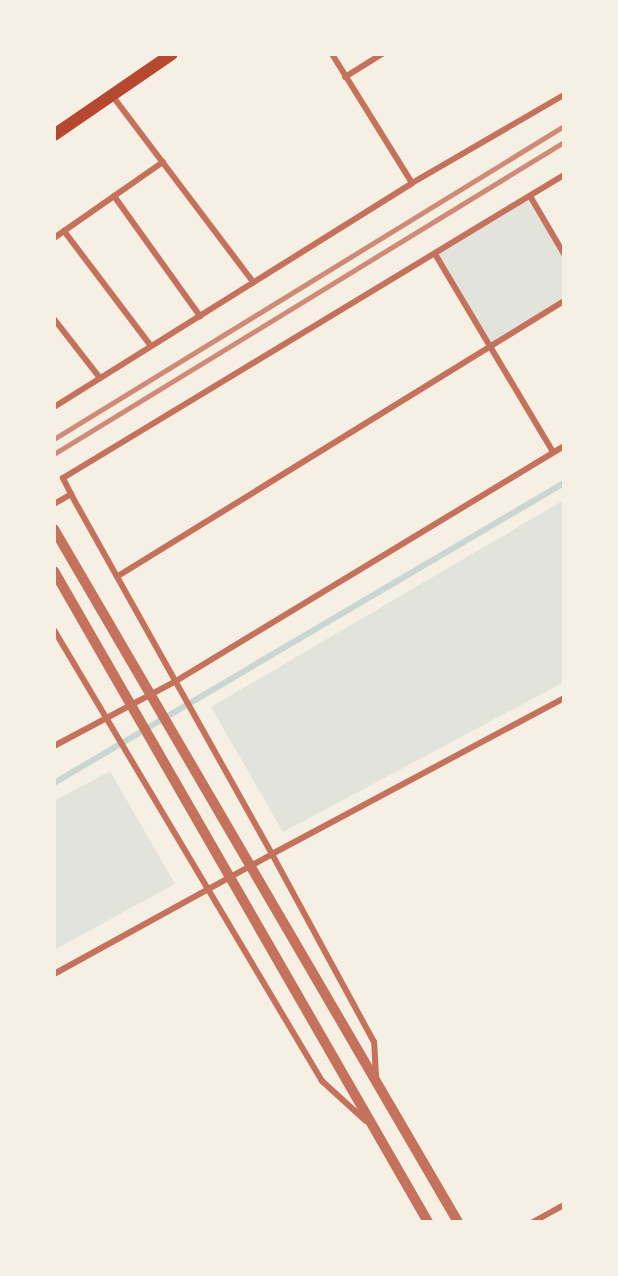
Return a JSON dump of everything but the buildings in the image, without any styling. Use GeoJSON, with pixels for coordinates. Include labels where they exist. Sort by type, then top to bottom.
{"type":"FeatureCollection","features":[{"type":"Feature","properties":{"kind":"main road"},"geometry":{"type":"LineString","coordinates":[[54,135],[172,54]]}},
{"type":"Feature","properties":{"kind":"street"},"geometry":{"type":"LineString","coordinates":[[332,54],[412,183]]}},
{"type":"Feature","properties":{"kind":"street"},"geometry":{"type":"LineString","coordinates":[[345,78],[382,54]]}},
{"type":"Feature","properties":{"kind":"street"},"geometry":{"type":"LineString","coordinates":[[111,94],[253,282]]}},
{"type":"Feature","properties":{"kind":"street"},"geometry":{"type":"LineString","coordinates":[[54,407],[412,183],[564,95]]}},
{"type":"Feature","properties":{"kind":"street"},"geometry":{"type":"LineString","coordinates":[[54,238],[163,162]]}},
{"type":"Feature","properties":{"kind":"street"},"geometry":{"type":"LineString","coordinates":[[376,1087],[375,1042],[63,478],[564,175]]}},
{"type":"Feature","properties":{"kind":"street"},"geometry":{"type":"LineString","coordinates":[[114,196],[200,316]]}},
{"type":"Feature","properties":{"kind":"street"},"geometry":{"type":"LineString","coordinates":[[530,196],[564,254]]}},
{"type":"Feature","properties":{"kind":"street"},"geometry":{"type":"LineString","coordinates":[[64,231],[151,346]]}},
{"type":"Feature","properties":{"kind":"street"},"geometry":{"type":"LineString","coordinates":[[435,254],[553,452]]}},
{"type":"Feature","properties":{"kind":"street"},"geometry":{"type":"LineString","coordinates":[[118,576],[564,301]]}},
{"type":"Feature","properties":{"kind":"street"},"geometry":{"type":"LineString","coordinates":[[54,319],[100,378]]}},
{"type":"Feature","properties":{"kind":"street"},"geometry":{"type":"LineString","coordinates":[[54,746],[176,681],[564,446]]}},
{"type":"Feature","properties":{"kind":"street"},"geometry":{"type":"LineString","coordinates":[[54,504],[71,494]]}},
{"type":"Feature","properties":{"kind":"street"},"geometry":{"type":"LineString","coordinates":[[54,529],[346,1036],[458,1222]]}},
{"type":"Feature","properties":{"kind":"street"},"geometry":{"type":"LineString","coordinates":[[54,571],[325,1045],[378,1131],[428,1222]]}},
{"type":"Feature","properties":{"kind":"street"},"geometry":{"type":"LineString","coordinates":[[54,630],[322,1081],[378,1131]]}},
{"type":"Feature","properties":{"kind":"street"},"geometry":{"type":"LineString","coordinates":[[54,974],[564,698]]}},
{"type":"Feature","properties":{"kind":"street"},"geometry":{"type":"LineString","coordinates":[[533,1222],[564,1205]]}},
{"type":"Feature","properties":{"kind":"shaded area"},"geometry":{"type":"Polygon","coordinates":[[[530,196],[564,254],[564,301],[490,346],[435,254],[530,196]]]}},
{"type":"Feature","properties":{"kind":"shaded area"},"geometry":{"type":"Polygon","coordinates":[[[564,500],[564,682],[283,832],[211,707],[564,500]]]}},
{"type":"Feature","properties":{"kind":"shaded area"},"geometry":{"type":"Polygon","coordinates":[[[110,771],[175,884],[54,950],[54,801],[110,771]]]}},
{"type":"Feature","properties":{"kind":"waterway"},"geometry":{"type":"LineString","coordinates":[[54,783],[564,483]]}},
{"type":"Feature","properties":{"kind":"railway"},"geometry":{"type":"LineString","coordinates":[[54,439],[564,126]]}},
{"type":"Feature","properties":{"kind":"railway"},"geometry":{"type":"LineString","coordinates":[[54,454],[564,142]]}}]}
